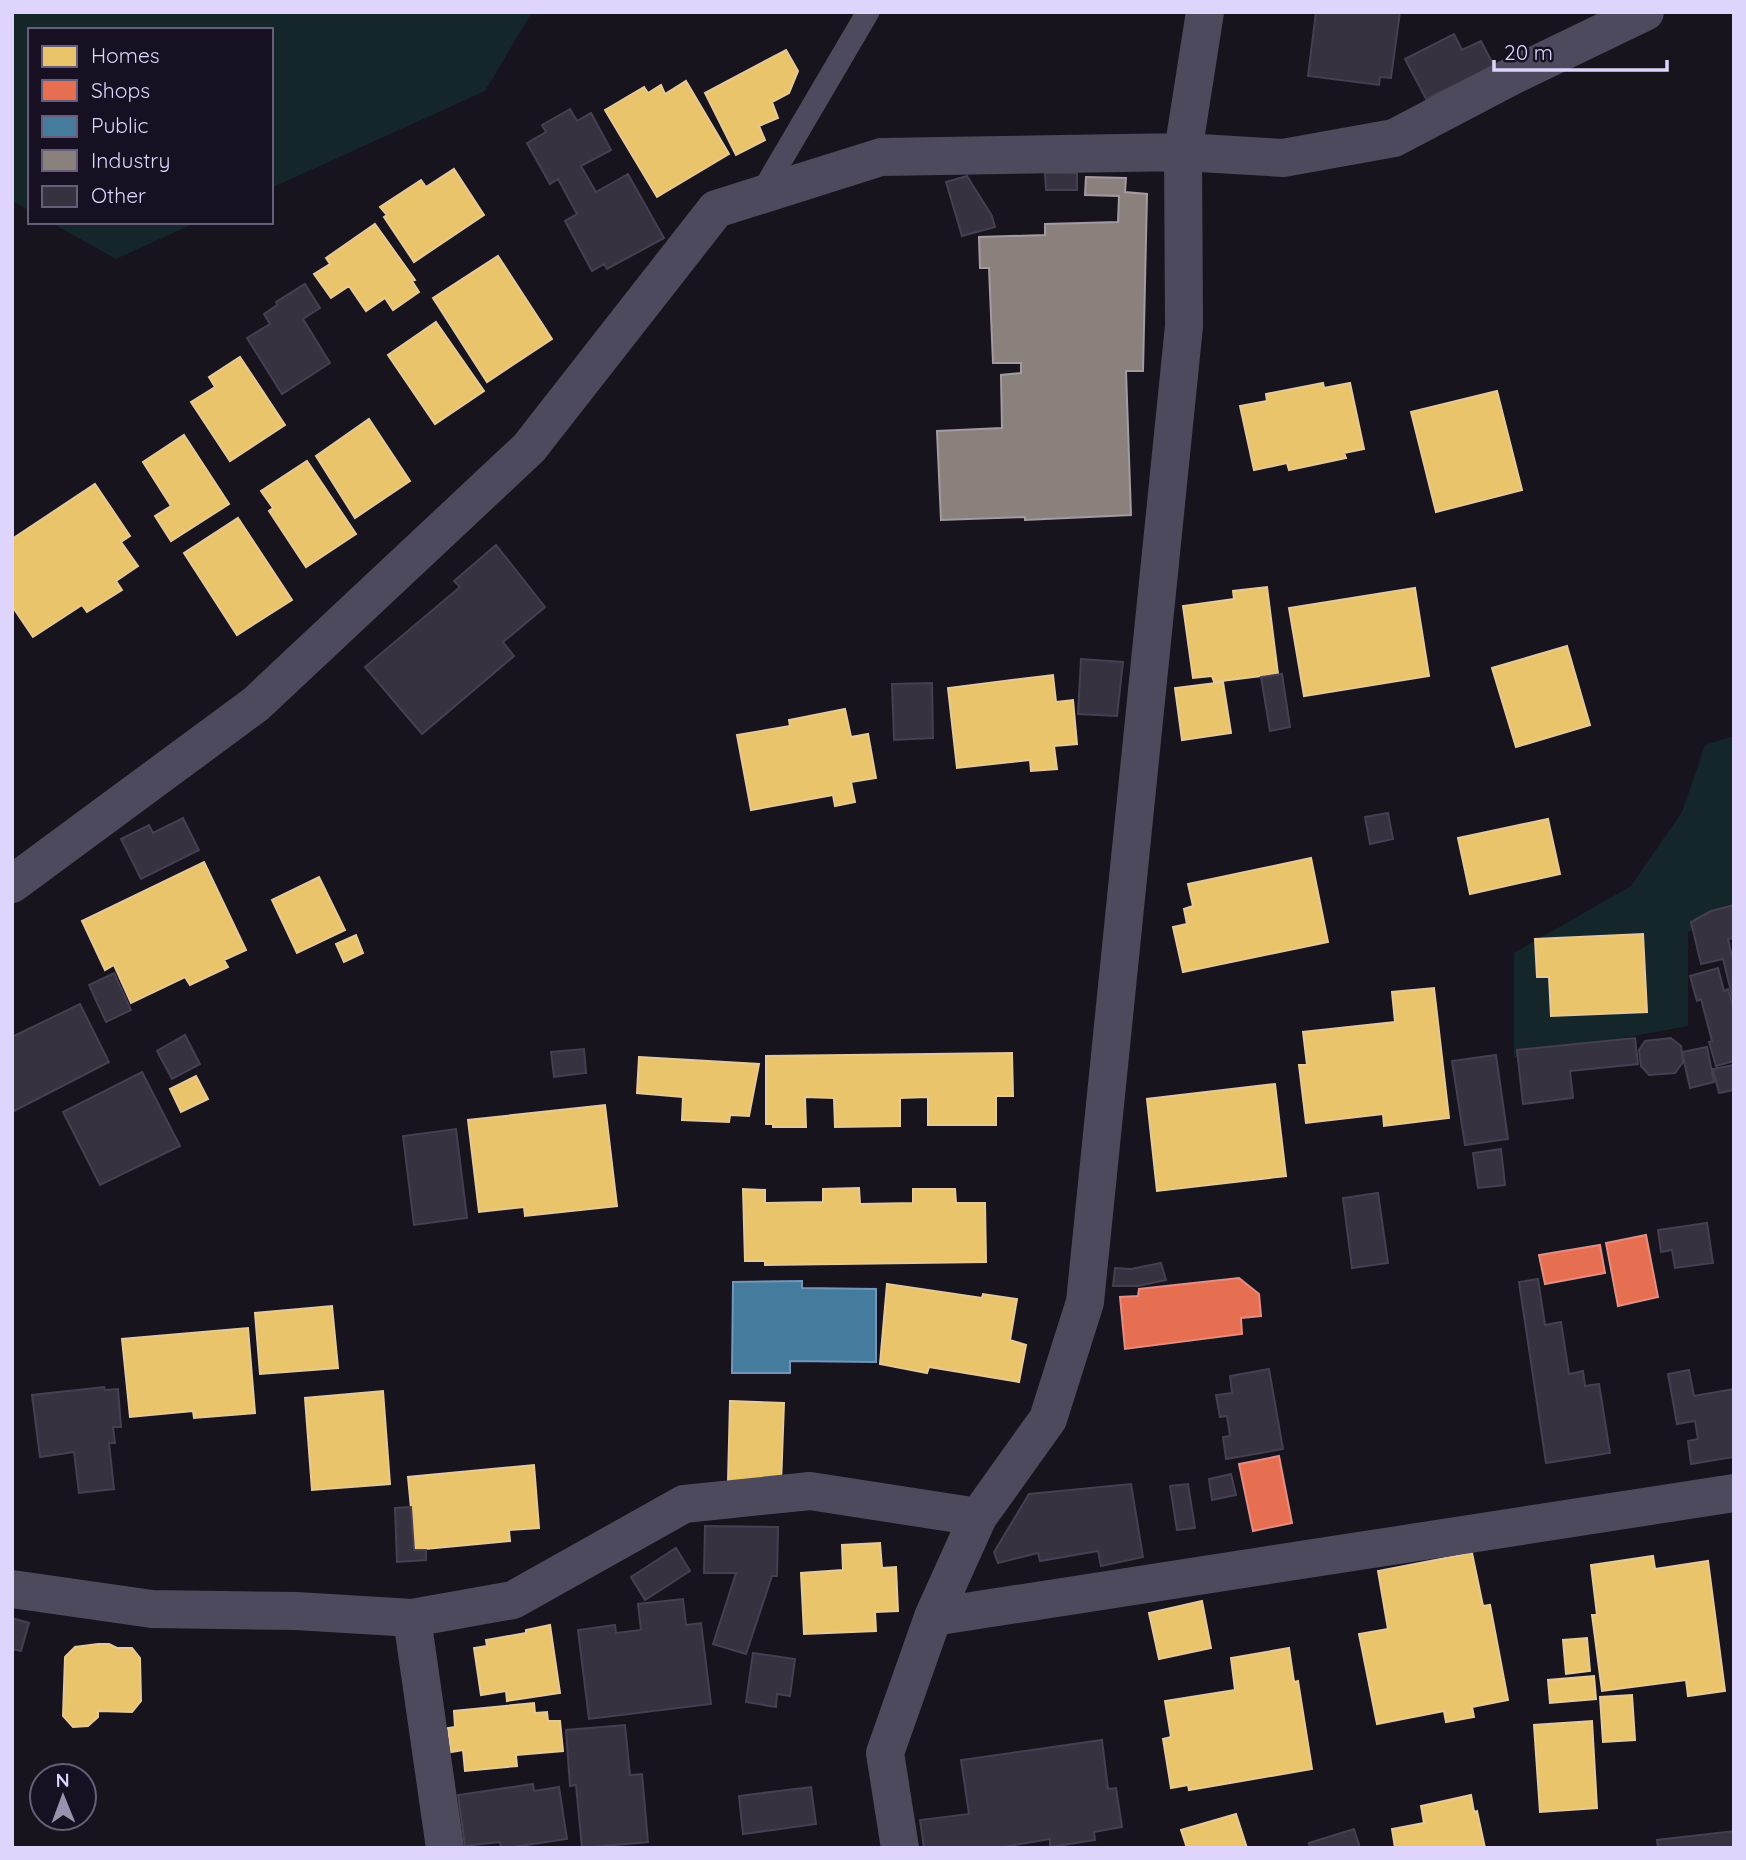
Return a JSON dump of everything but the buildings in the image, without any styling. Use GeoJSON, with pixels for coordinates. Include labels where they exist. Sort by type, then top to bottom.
{"type":"FeatureCollection","features":[{"type":"Feature","properties":{"kind":"street"},"geometry":{"type":"LineString","coordinates":[[900,1848],[885,1753],[933,1617],[978,1517],[1048,1419],[1086,1302],[1184,326],[1183,152],[1205,12]]}},
{"type":"Feature","properties":{"kind":"street"},"geometry":{"type":"LineString","coordinates":[[12,884],[256,704],[529,448],[716,209],[881,157],[1183,152],[1283,158],[1394,138],[1645,12]]}},
{"type":"Feature","properties":{"kind":"street"},"geometry":{"type":"LineString","coordinates":[[12,1589],[152,1609],[296,1611],[412,1618],[513,1600],[684,1504],[810,1491],[978,1517]]}},
{"type":"Feature","properties":{"kind":"street"},"geometry":{"type":"LineString","coordinates":[[933,1617],[1734,1493]]}},
{"type":"Feature","properties":{"kind":"street"},"geometry":{"type":"LineString","coordinates":[[412,1618],[445,1848]]}},
{"type":"Feature","properties":{"kind":"lane"},"geometry":{"type":"LineString","coordinates":[[760,196],[868,12]]}},
{"type":"Feature","properties":{"kind":"shaded area"},"geometry":{"type":"Polygon","coordinates":[[[12,12],[532,12],[485,91],[273,187],[273,28],[28,28],[28,210],[12,201],[12,12]]]}},
{"type":"Feature","properties":{"kind":"shaded area"},"geometry":{"type":"Polygon","coordinates":[[[54,224],[193,224],[116,259],[54,224]]]}},
{"type":"Feature","properties":{"kind":"shaded area"},"geometry":{"type":"Polygon","coordinates":[[[1734,736],[1734,917],[1688,932],[1688,1026],[1514,1058],[1514,953],[1631,886],[1682,812],[1705,745],[1734,736]]]}}]}
